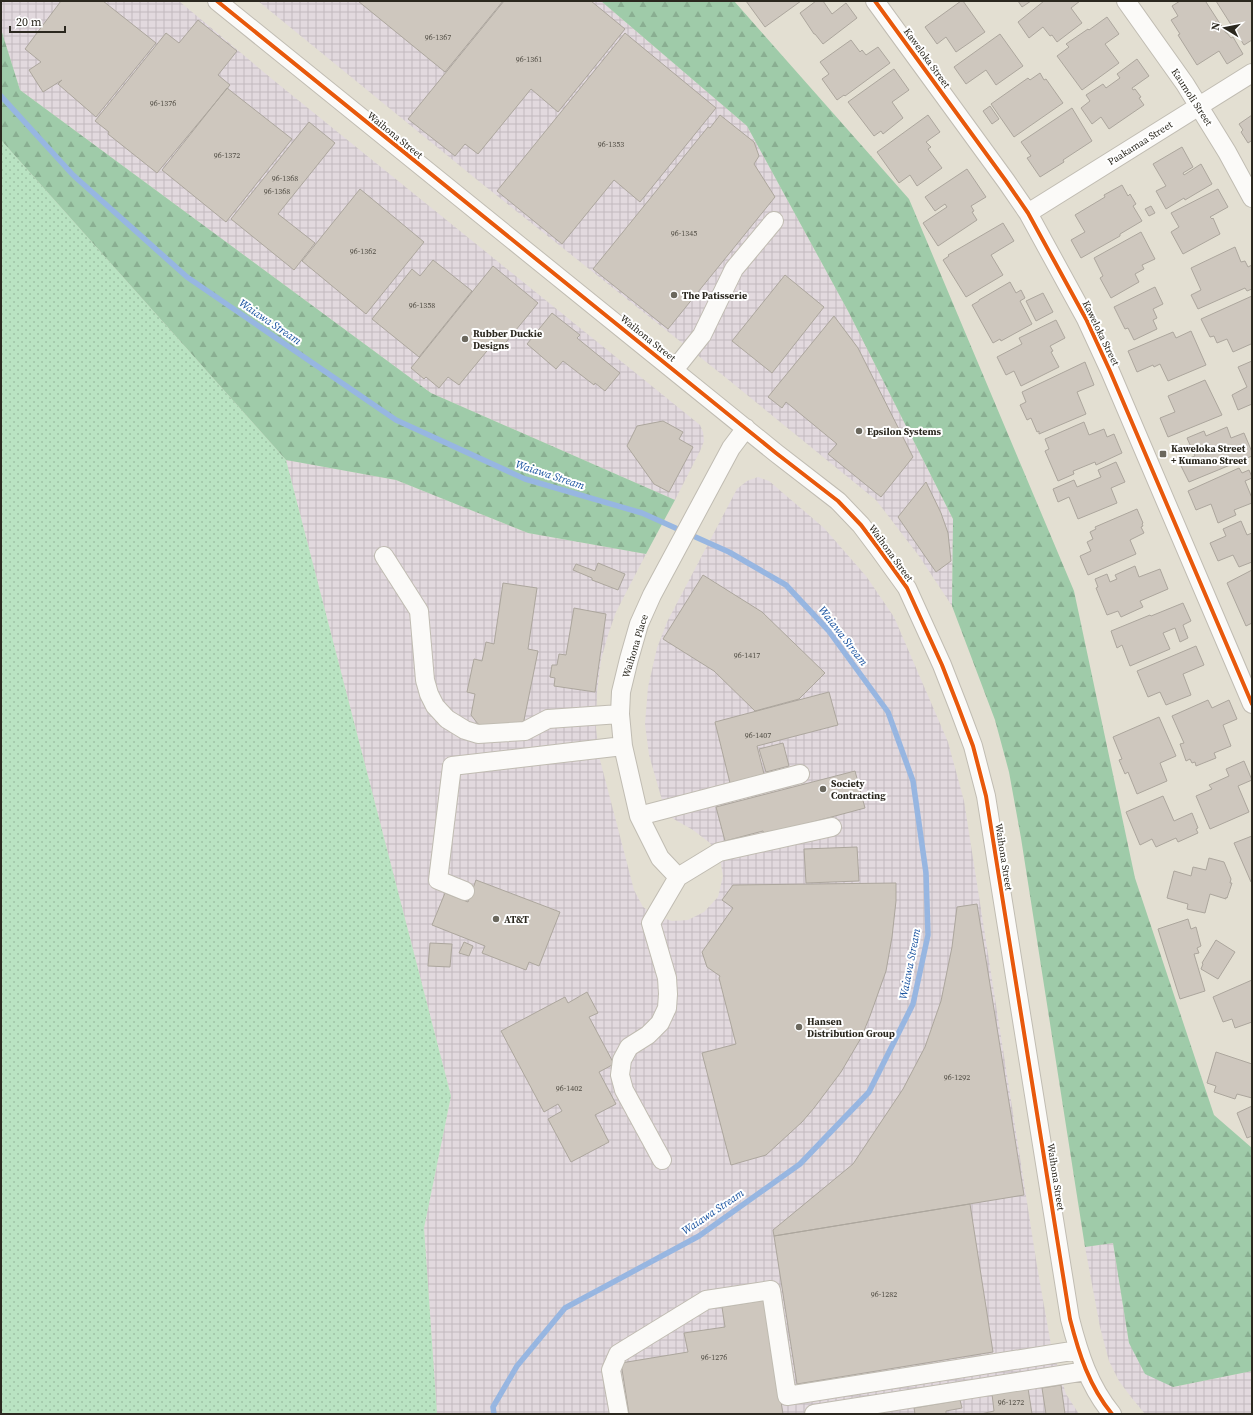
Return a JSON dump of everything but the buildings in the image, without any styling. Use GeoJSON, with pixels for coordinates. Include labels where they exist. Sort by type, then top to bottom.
{"type":"FeatureCollection","features":[{"type":"Feature","properties":{"kind":"street","name":"Waihona Street"},"geometry":{"type":"LineString","coordinates":[[217,1],[838,501],[861,525],[907,588],[942,665],[970,739],[986,796],[1069,1312],[1078,1350],[1086,1372],[1095,1389],[1112,1414]]}},
{"type":"Feature","properties":{"kind":"street","name":"Kaweloka Street"},"geometry":{"type":"LineString","coordinates":[[876,1],[1006,181],[1028,214],[1086,319],[1110,371],[1251,701]]}},
{"type":"Feature","properties":{"kind":"street","name":"Kaumoli Street"},"geometry":{"type":"LineString","coordinates":[[1126,1],[1184,84],[1227,152],[1252,198]]}},
{"type":"Feature","properties":{"kind":"street","name":"Paakamaa Street"},"geometry":{"type":"LineString","coordinates":[[1028,214],[1252,73]]}},
{"type":"Feature","properties":{"kind":"street"},"geometry":{"type":"LineString","coordinates":[[674,370],[702,335],[734,269],[774,221]]}},
{"type":"Feature","properties":{"kind":"street","name":"Waihona Place"},"geometry":{"type":"LineString","coordinates":[[678,877],[660,858],[639,816],[623,746],[620,714],[622,692],[629,659],[639,624],[731,448],[746,428]]}},
{"type":"Feature","properties":{"kind":"street"},"geometry":{"type":"LineString","coordinates":[[384,556],[419,611],[425,680],[428,694],[435,706],[448,719],[465,730],[478,734],[525,731],[548,719],[620,714]]}},
{"type":"Feature","properties":{"kind":"street"},"geometry":{"type":"LineString","coordinates":[[465,891],[438,880],[452,766],[623,746]]}},
{"type":"Feature","properties":{"kind":"street"},"geometry":{"type":"LineString","coordinates":[[639,816],[800,774]]}},
{"type":"Feature","properties":{"kind":"street"},"geometry":{"type":"LineString","coordinates":[[662,1160],[624,1090],[620,1075],[622,1060],[629,1047],[648,1035],[660,1023],[667,1008],[667,978],[651,923],[678,877],[720,852],[832,827]]}},
{"type":"Feature","properties":{"kind":"street"},"geometry":{"type":"LineString","coordinates":[[619,1414],[612,1370],[618,1354],[706,1300],[771,1290],[787,1396],[1078,1350]]}},
{"type":"Feature","properties":{"kind":"street"},"geometry":{"type":"LineString","coordinates":[[814,1414],[1086,1372]]}},
{"type":"Feature","properties":{"kind":"shaded area"},"geometry":{"type":"Polygon","coordinates":[[[1,1],[179,1],[272,79],[700,425],[703,432],[704,441],[675,500],[431,393],[20,90],[1,29],[1,1]]]}},
{"type":"Feature","properties":{"kind":"shaded area"},"geometry":{"type":"Polygon","coordinates":[[[258,1],[601,1],[747,126],[848,311],[953,519],[952,606],[919,556],[876,500],[725,377],[481,183],[258,1]]]}},
{"type":"Feature","properties":{"kind":"shaded area"},"geometry":{"type":"Polygon","coordinates":[[[286,460],[396,480],[528,533],[646,554],[616,612],[608,635],[601,660],[597,692],[596,728],[599,756],[634,890],[643,907],[656,916],[672,921],[688,920],[704,912],[718,897],[723,876],[720,859],[710,843],[693,830],[672,818],[662,800],[649,755],[645,724],[648,687],[657,648],[667,622],[737,489],[747,481],[758,477],[769,481],[824,528],[866,576],[894,617],[948,742],[964,801],[1037,1266],[1051,1345],[1066,1394],[1079,1414],[437,1414],[424,1228],[451,1096],[286,460]]]}},
{"type":"Feature","properties":{"kind":"shaded area"},"geometry":{"type":"Polygon","coordinates":[[[1113,1243],[1129,1343],[1173,1387],[1252,1371],[1252,1414],[1145,1414],[1131,1397],[1119,1381],[1109,1361],[1100,1327],[1085,1247],[1113,1243]]]}},
{"type":"Feature","properties":{"kind":"green space"},"geometry":{"type":"Polygon","coordinates":[[[601,1],[734,1],[909,199],[1074,591],[1135,878],[1214,1115],[1252,1148],[1252,1371],[1173,1387],[1145,1374],[1129,1343],[1113,1243],[1085,1247],[1021,838],[1009,772],[995,720],[952,606],[953,519],[848,311],[747,126],[601,1]]]}},
{"type":"Feature","properties":{"kind":"green space"},"geometry":{"type":"Polygon","coordinates":[[[1,29],[20,90],[431,393],[675,500],[646,554],[528,533],[396,480],[286,460],[1,140],[1,29]]]}},
{"type":"Feature","properties":{"kind":"green space"},"geometry":{"type":"Polygon","coordinates":[[[1,140],[286,460],[451,1096],[424,1228],[437,1414],[1,1414],[1,140]]]}},
{"type":"Feature","properties":{"kind":"waterway","name":"Waiawa Stream"},"geometry":{"type":"LineString","coordinates":[[1,96],[73,175],[187,277],[396,420],[525,479],[642,513],[729,552],[786,585],[828,630],[888,712],[913,781],[926,873],[928,935],[913,1004],[869,1092],[800,1164],[699,1236],[565,1308],[517,1366],[493,1407],[494,1414]]}},
{"type":"Feature","properties":{"kind":"cycle path"},"geometry":{"type":"LineString","coordinates":[[217,1],[776,453],[838,501],[861,525],[907,588],[942,665],[958,706],[973,746],[986,796],[1070,1319],[1077,1345],[1091,1381],[1112,1414]]}},
{"type":"Feature","properties":{"kind":"cycle path"},"geometry":{"type":"LineString","coordinates":[[875,1],[1028,213],[1086,319],[1110,371],[1252,704]]}},
{"type":"Feature","properties":{"kind":"place","name":"The Patisserie"},"geometry":{"type":"Point","coordinates":[674,295]}},
{"type":"Feature","properties":{"kind":"place","name":"Rubber Duckie Designs"},"geometry":{"type":"Point","coordinates":[465,339]}},
{"type":"Feature","properties":{"kind":"place","name":"Epsilon Systems"},"geometry":{"type":"Point","coordinates":[859,431]}},
{"type":"Feature","properties":{"kind":"place","name":"Kaweloka Street + Kumano Street"},"geometry":{"type":"Point","coordinates":[1163,454]}},
{"type":"Feature","properties":{"kind":"place","name":"Society Contracting"},"geometry":{"type":"Point","coordinates":[823,789]}},
{"type":"Feature","properties":{"kind":"place","name":"AT&T"},"geometry":{"type":"Point","coordinates":[496,919]}},
{"type":"Feature","properties":{"kind":"place","name":"Hansen Distribution Group"},"geometry":{"type":"Point","coordinates":[799,1027]}}]}
